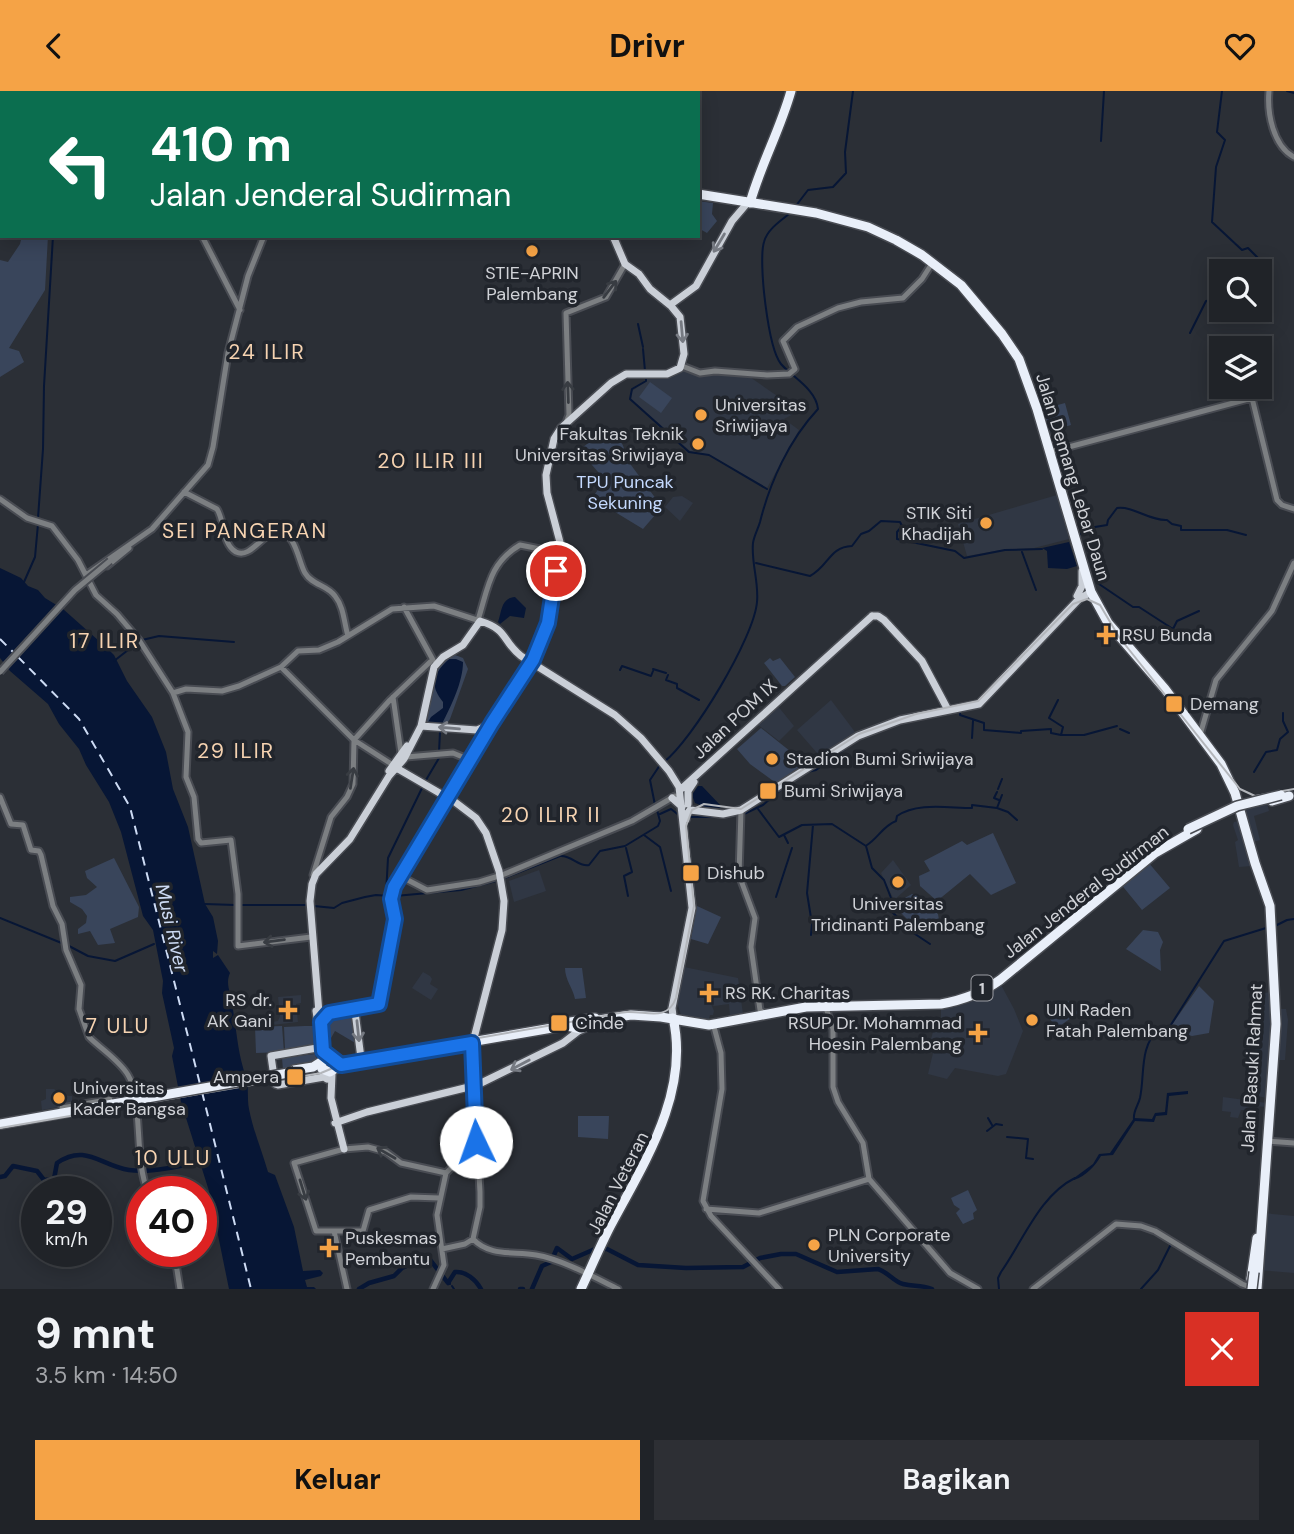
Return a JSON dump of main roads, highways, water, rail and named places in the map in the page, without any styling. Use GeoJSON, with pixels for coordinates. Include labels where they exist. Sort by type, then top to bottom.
{"type":"FeatureCollection","features":[{"type":"Feature","properties":{"kind":"highway"},"geometry":{"type":"LineString","coordinates":[[751,199],[791,91]]}},
{"type":"Feature","properties":{"kind":"highway","name":"Jalan Demang Lebar Daun"},"geometry":{"type":"LineString","coordinates":[[700,195],[751,199],[868,227],[909,247],[970,296],[1019,359],[1051,451],[1090,593]]}},
{"type":"Feature","properties":{"kind":"highway","name":"Jalan Demang Lebar Daun"},"geometry":{"type":"LineString","coordinates":[[1051,451],[1082,571],[1105,623],[1200,735],[1221,764],[1233,793]]}},
{"type":"Feature","properties":{"kind":"highway","name":"Jalan Demang Lebar Daun"},"geometry":{"type":"LineString","coordinates":[[1145,669],[1210,754],[1233,793]]}},
{"type":"Feature","properties":{"kind":"highway"},"geometry":{"type":"LineString","coordinates":[[1233,793],[1244,808]]}},
{"type":"Feature","properties":{"kind":"highway"},"geometry":{"type":"LineString","coordinates":[[1223,813],[1233,793]]}},
{"type":"Feature","properties":{"kind":"highway"},"geometry":{"type":"LineString","coordinates":[[1187,831],[1223,813],[1288,795]]}},
{"type":"Feature","properties":{"kind":"highway","name":"1"},"geometry":{"type":"LineString","coordinates":[[1187,831],[1237,806],[1288,795]]}},
{"type":"Feature","properties":{"kind":"highway"},"geometry":{"type":"LineString","coordinates":[[1223,813],[1244,808]]}},
{"type":"Feature","properties":{"kind":"highway","name":"Jalan Basuki Rahmat"},"geometry":{"type":"LineString","coordinates":[[1244,808],[1272,927],[1273,1027],[1258,1239]]}},
{"type":"Feature","properties":{"kind":"highway","name":"Jalan Jenderal Sudirman"},"geometry":{"type":"LineString","coordinates":[[583,1025],[598,1020],[637,1015],[711,1022],[824,1005],[954,1001],[977,994],[992,985],[1160,846],[1187,831]]}},
{"type":"Feature","properties":{"kind":"highway","name":"Jalan Jenderal Sudirman"},"geometry":{"type":"LineString","coordinates":[[326,1067],[361,1058],[583,1025],[632,1012],[715,1026],[763,1013]]}},
{"type":"Feature","properties":{"kind":"highway","name":"Jalan Veteran"},"geometry":{"type":"LineString","coordinates":[[582,1289],[601,1247],[642,1176],[662,1132],[677,1072],[677,1020]]}},
{"type":"Feature","properties":{"kind":"highway","name":"Jalan Jenderal Sudirman"},"geometry":{"type":"LineString","coordinates":[[326,1067],[475,1040]]}},
{"type":"Feature","properties":{"kind":"highway","name":"1"},"geometry":{"type":"LineString","coordinates":[[3,1122],[326,1067]]}},
{"type":"Feature","properties":{"kind":"highway","name":"Jalan Basuki Rahmat"},"geometry":{"type":"LineString","coordinates":[[1258,1239],[1269,1101]]}},
{"type":"Feature","properties":{"kind":"highway"},"geometry":{"type":"LineString","coordinates":[[1255,1285],[1258,1239]]}},
{"type":"Feature","properties":{"kind":"main road"},"geometry":{"type":"LineString","coordinates":[[670,305],[696,286],[732,221],[751,199]]}},
{"type":"Feature","properties":{"kind":"main road"},"geometry":{"type":"LineString","coordinates":[[447,797],[533,662],[548,623],[561,542],[546,484],[554,438],[558,431],[619,377],[626,374],[667,374],[682,366],[682,323],[678,313],[650,289],[639,274],[625,264],[613,238]]}},
{"type":"Feature","properties":{"kind":"main road"},"geometry":{"type":"LineString","coordinates":[[1077,600],[1082,586],[1082,571]]}},
{"type":"Feature","properties":{"kind":"main road"},"geometry":{"type":"LineString","coordinates":[[717,812],[749,804],[856,734],[915,713],[970,706],[983,698],[1077,600],[1090,593]]}},
{"type":"Feature","properties":{"kind":"main road","name":"Jalan POM IX"},"geometry":{"type":"LineString","coordinates":[[682,792],[808,673],[872,617],[878,616],[884,620],[917,654],[944,709]]}},
{"type":"Feature","properties":{"kind":"main road"},"geometry":{"type":"LineString","coordinates":[[343,1149],[317,1023],[309,887],[313,875],[321,865],[350,839],[421,726],[431,662],[463,645],[479,620],[495,626],[514,650],[612,713],[641,738],[676,776],[688,812],[693,905],[675,1005],[677,1020]]}},
{"type":"Feature","properties":{"kind":"main road"},"geometry":{"type":"LineString","coordinates":[[477,730],[492,723]]}},
{"type":"Feature","properties":{"kind":"main road"},"geometry":{"type":"LineString","coordinates":[[421,726],[477,730],[483,733],[483,737]]}},
{"type":"Feature","properties":{"kind":"main road"},"geometry":{"type":"LineString","coordinates":[[403,756],[405,772],[467,810],[482,825],[501,876],[504,901],[502,930],[475,1040],[475,1087]]}},
{"type":"Feature","properties":{"kind":"main road"},"geometry":{"type":"LineString","coordinates":[[664,762],[682,792]]}},
{"type":"Feature","properties":{"kind":"main road"},"geometry":{"type":"LineString","coordinates":[[661,803],[688,812],[741,812],[795,773]]}},
{"type":"Feature","properties":{"kind":"main road"},"geometry":{"type":"LineString","coordinates":[[676,776],[695,779]]}},
{"type":"Feature","properties":{"kind":"main road"},"geometry":{"type":"LineString","coordinates":[[677,1020],[672,1008],[693,905],[688,842],[688,790],[695,779]]}},
{"type":"Feature","properties":{"kind":"main road"},"geometry":{"type":"LineString","coordinates":[[321,865],[312,881],[307,921],[312,937],[323,1013],[321,1022],[326,1067]]}},
{"type":"Feature","properties":{"kind":"main road"},"geometry":{"type":"LineString","coordinates":[[317,1023],[323,1013],[348,1009],[357,1016],[361,1058]]}},
{"type":"Feature","properties":{"kind":"main road"},"geometry":{"type":"LineString","coordinates":[[549,1050],[564,1044],[598,1020]]}},
{"type":"Feature","properties":{"kind":"main road"},"geometry":{"type":"LineString","coordinates":[[336,1122],[367,1112],[475,1087],[563,1043],[583,1025]]}},
{"type":"Feature","properties":{"kind":"main road"},"geometry":{"type":"LineString","coordinates":[[294,1054],[326,1067],[278,1086],[275,1084],[271,1056],[294,1054]]}},
{"type":"Feature","properties":{"kind":"main road"},"geometry":{"type":"LineString","coordinates":[[294,1054],[275,1057],[278,1083],[326,1067]]}},
{"type":"Feature","properties":{"kind":"water"},"geometry":{"type":"Polygon","coordinates":[[[1069,542],[1077,566],[1067,569],[1048,568],[1047,551],[1042,548],[1069,542]]]}},
{"type":"Feature","properties":{"kind":"water","name":"Musi River"},"geometry":{"type":"Polygon","coordinates":[[[0,568],[38,590],[108,649],[152,717],[166,752],[173,789],[188,827],[205,904],[213,917],[218,941],[217,954],[213,951],[213,958],[218,955],[230,973],[228,985],[253,1125],[268,1172],[275,1175],[294,1227],[303,1271],[320,1270],[323,1273],[305,1280],[307,1287],[316,1289],[229,1289],[217,1230],[217,1176],[204,1176],[181,1102],[153,930],[143,916],[121,832],[109,802],[79,749],[59,724],[48,704],[10,671],[0,658],[0,568]]]}},
{"type":"Feature","properties":{"kind":"water"},"geometry":{"type":"Polygon","coordinates":[[[515,597],[526,608],[524,618],[510,616],[500,624],[498,622],[505,602],[515,597]]]}},
{"type":"Feature","properties":{"kind":"water"},"geometry":{"type":"Polygon","coordinates":[[[449,659],[463,662],[459,686],[442,724],[428,722],[443,708],[435,679],[449,659]]]}},
{"type":"Feature","properties":{"kind":"water"},"geometry":{"type":"Polygon","coordinates":[[[698,786],[702,786],[720,808],[695,803],[692,795],[698,786]]]}},
{"type":"Feature","properties":{"kind":"water"},"geometry":{"type":"Polygon","coordinates":[[[1188,1091],[1188,1094],[1169,1096],[1167,1115],[1156,1116],[1154,1122],[1135,1121],[1113,1155],[1101,1156],[1090,1170],[1074,1180],[1093,1164],[1099,1154],[1110,1153],[1134,1118],[1152,1119],[1155,1113],[1165,1112],[1167,1093],[1188,1091]]]}},
{"type":"Feature","properties":{"kind":"waterway"},"geometry":{"type":"LineString","coordinates":[[795,207],[808,190],[833,187],[846,173],[845,152],[853,91]]}},
{"type":"Feature","properties":{"kind":"waterway"},"geometry":{"type":"LineString","coordinates":[[1101,141],[1104,91]]}},
{"type":"Feature","properties":{"kind":"waterway"},"geometry":{"type":"LineString","coordinates":[[1222,91],[1217,132],[1225,140],[1216,167],[1212,222],[1242,250],[1248,248],[1259,259]]}},
{"type":"Feature","properties":{"kind":"waterway"},"geometry":{"type":"LineString","coordinates":[[1287,91],[1294,93]]}},
{"type":"Feature","properties":{"kind":"waterway"},"geometry":{"type":"LineString","coordinates":[[664,762],[705,711],[745,639],[757,602],[754,538],[782,462],[798,434],[818,409],[813,395],[781,364],[776,355],[765,304],[762,267],[764,242],[771,230],[789,214]]}},
{"type":"Feature","properties":{"kind":"waterway"},"geometry":{"type":"LineString","coordinates":[[38,518],[53,238]]}},
{"type":"Feature","properties":{"kind":"waterway"},"geometry":{"type":"LineString","coordinates":[[1190,333],[1206,301],[1209,301]]}},
{"type":"Feature","properties":{"kind":"waterway"},"geometry":{"type":"LineString","coordinates":[[638,324],[643,347]]}},
{"type":"Feature","properties":{"kind":"waterway"},"geometry":{"type":"LineString","coordinates":[[643,349],[645,371]]}},
{"type":"Feature","properties":{"kind":"waterway"},"geometry":{"type":"LineString","coordinates":[[646,377],[646,381],[632,389],[630,399],[689,452],[709,455],[767,489]]}},
{"type":"Feature","properties":{"kind":"waterway"},"geometry":{"type":"LineString","coordinates":[[1079,535],[1089,528],[1107,525],[1117,508],[1167,520],[1181,526],[1181,530],[1227,530],[1246,535]]}},
{"type":"Feature","properties":{"kind":"waterway"},"geometry":{"type":"LineString","coordinates":[[756,563],[810,576],[834,553],[852,546],[861,534],[881,521],[900,522],[902,526],[897,532],[897,539],[955,551],[964,558],[1005,550],[1042,549]]}},
{"type":"Feature","properties":{"kind":"waterway"},"geometry":{"type":"LineString","coordinates":[[24,582],[35,557],[38,524]]}},
{"type":"Feature","properties":{"kind":"waterway"},"geometry":{"type":"LineString","coordinates":[[1022,552],[1036,590]]}},
{"type":"Feature","properties":{"kind":"waterway"},"geometry":{"type":"LineString","coordinates":[[1099,584],[1173,629],[1177,621],[1199,611]]}},
{"type":"Feature","properties":{"kind":"waterway"},"geometry":{"type":"LineString","coordinates":[[142,640],[159,636],[234,642]]}},
{"type":"Feature","properties":{"kind":"waterway"},"geometry":{"type":"LineString","coordinates":[[114,661],[137,643]]}},
{"type":"Feature","properties":{"kind":"waterway"},"geometry":{"type":"LineString","coordinates":[[620,670],[622,666],[651,676],[653,671]]}},
{"type":"Feature","properties":{"kind":"waterway"},"geometry":{"type":"LineString","coordinates":[[653,669],[666,673]]}},
{"type":"Feature","properties":{"kind":"waterway"},"geometry":{"type":"LineString","coordinates":[[668,675],[666,680],[677,684],[677,688],[699,700]]}},
{"type":"Feature","properties":{"kind":"waterway"},"geometry":{"type":"LineString","coordinates":[[1058,700],[1049,718],[1063,727],[1061,735],[1084,735],[1117,726]]}},
{"type":"Feature","properties":{"kind":"waterway"},"geometry":{"type":"LineString","coordinates":[[960,711],[960,715],[984,723],[984,730],[1021,733],[1051,729],[1051,733],[1061,735]]}},
{"type":"Feature","properties":{"kind":"waterway"},"geometry":{"type":"LineString","coordinates":[[1254,772],[1266,752],[1277,750],[1280,739],[1288,732],[1283,713]]}},
{"type":"Feature","properties":{"kind":"waterway"},"geometry":{"type":"LineString","coordinates":[[972,738],[973,721]]}},
{"type":"Feature","properties":{"kind":"waterway"},"geometry":{"type":"LineString","coordinates":[[1120,729],[1129,733]]}},
{"type":"Feature","properties":{"kind":"waterway"},"geometry":{"type":"LineString","coordinates":[[439,752],[440,732]]}},
{"type":"Feature","properties":{"kind":"waterway"},"geometry":{"type":"LineString","coordinates":[[807,772],[816,770],[849,746]]}},
{"type":"Feature","properties":{"kind":"waterway"},"geometry":{"type":"LineString","coordinates":[[426,780],[439,758]]}},
{"type":"Feature","properties":{"kind":"waterway"},"geometry":{"type":"LineString","coordinates":[[655,805],[650,780],[660,765]]}},
{"type":"Feature","properties":{"kind":"waterway"},"geometry":{"type":"LineString","coordinates":[[998,789],[1002,779]]}},
{"type":"Feature","properties":{"kind":"waterway"},"geometry":{"type":"LineString","coordinates":[[386,894],[388,858],[423,786]]}},
{"type":"Feature","properties":{"kind":"waterway"},"geometry":{"type":"LineString","coordinates":[[744,814],[763,805],[785,786]]}},
{"type":"Feature","properties":{"kind":"waterway"},"geometry":{"type":"LineString","coordinates":[[997,792],[994,798],[999,800]]}},
{"type":"Feature","properties":{"kind":"waterway"},"geometry":{"type":"LineString","coordinates":[[1002,795],[997,808],[1008,812],[1017,820]]}},
{"type":"Feature","properties":{"kind":"waterway"},"geometry":{"type":"LineString","coordinates":[[867,845],[896,821],[897,816],[914,809],[972,808],[972,805],[997,808]]}},
{"type":"Feature","properties":{"kind":"waterway"},"geometry":{"type":"LineString","coordinates":[[660,814],[671,809],[680,816]]}},
{"type":"Feature","properties":{"kind":"waterway"},"geometry":{"type":"LineString","coordinates":[[758,809],[779,837],[802,825],[832,824],[866,846],[872,868],[884,880],[893,903],[890,910],[930,944]]}},
{"type":"Feature","properties":{"kind":"waterway"},"geometry":{"type":"LineString","coordinates":[[502,879],[560,856],[589,865],[600,851],[625,846],[658,826],[660,821],[657,810]]}},
{"type":"Feature","properties":{"kind":"waterway"},"geometry":{"type":"LineString","coordinates":[[688,817],[721,817]]}},
{"type":"Feature","properties":{"kind":"waterway"},"geometry":{"type":"LineString","coordinates":[[811,935],[807,893],[813,825]]}},
{"type":"Feature","properties":{"kind":"waterway"},"geometry":{"type":"LineString","coordinates":[[644,835],[660,847],[671,891]]}},
{"type":"Feature","properties":{"kind":"waterway"},"geometry":{"type":"LineString","coordinates":[[784,835],[788,843]]}},
{"type":"Feature","properties":{"kind":"waterway"},"geometry":{"type":"LineString","coordinates":[[626,848],[632,872],[624,876],[628,896]]}},
{"type":"Feature","properties":{"kind":"waterway"},"geometry":{"type":"LineString","coordinates":[[776,897],[792,848]]}},
{"type":"Feature","properties":{"kind":"waterway"},"geometry":{"type":"LineString","coordinates":[[395,896],[461,890],[496,881]]}},
{"type":"Feature","properties":{"kind":"waterway"},"geometry":{"type":"LineString","coordinates":[[314,906],[334,908],[365,897],[390,896]]}},
{"type":"Feature","properties":{"kind":"waterway"},"geometry":{"type":"LineString","coordinates":[[205,904],[235,905]]}},
{"type":"Feature","properties":{"kind":"waterway"},"geometry":{"type":"LineString","coordinates":[[241,905],[309,905]]}},
{"type":"Feature","properties":{"kind":"waterway"},"geometry":{"type":"LineString","coordinates":[[0,918],[64,944]]}},
{"type":"Feature","properties":{"kind":"waterway"},"geometry":{"type":"LineString","coordinates":[[1275,926],[1294,919]]}},
{"type":"Feature","properties":{"kind":"waterway"},"geometry":{"type":"LineString","coordinates":[[1134,1119],[1140,1098],[1146,1052],[1153,1036],[1159,1029],[1167,1031],[1224,941],[1266,928]]}},
{"type":"Feature","properties":{"kind":"waterway"},"geometry":{"type":"LineString","coordinates":[[69,946],[88,956],[115,961],[154,944]]}},
{"type":"Feature","properties":{"kind":"waterway"},"geometry":{"type":"LineString","coordinates":[[988,1118],[992,1125]]}},
{"type":"Feature","properties":{"kind":"waterway"},"geometry":{"type":"LineString","coordinates":[[987,1131],[996,1124],[1002,1125]]}},
{"type":"Feature","properties":{"kind":"waterway"},"geometry":{"type":"LineString","coordinates":[[1007,1137],[1028,1139],[1026,1158],[1033,1159]]}},
{"type":"Feature","properties":{"kind":"waterway"},"geometry":{"type":"LineString","coordinates":[[0,1177],[5,1176],[13,1166],[37,1171],[44,1180],[54,1179],[57,1163],[77,1155],[93,1157],[119,1168],[137,1171],[199,1162]]}},
{"type":"Feature","properties":{"kind":"waterway"},"geometry":{"type":"LineString","coordinates":[[999,1289],[998,1278],[1033,1220],[1052,1195],[1075,1178]]}},
{"type":"Feature","properties":{"kind":"waterway"},"geometry":{"type":"LineString","coordinates":[[1141,1289],[1158,1270],[1171,1244]]}},
{"type":"Feature","properties":{"kind":"waterway"},"geometry":{"type":"LineString","coordinates":[[532,1289],[542,1266],[551,1262],[557,1248],[572,1259],[595,1249],[607,1249],[638,1265],[686,1268],[743,1267],[760,1258],[796,1254],[837,1272],[878,1269],[900,1283],[932,1289]]}},
{"type":"Feature","properties":{"kind":"waterway"},"geometry":{"type":"LineString","coordinates":[[359,1289],[369,1283],[394,1276],[402,1268],[428,1257],[448,1283],[455,1272],[459,1272],[470,1277],[481,1289]]}},
{"type":"Feature","properties":{"kind":"tram line"},"geometry":{"type":"LineString","coordinates":[[0,1128],[321,1073],[352,1060],[620,1013],[662,1013],[676,998],[694,906],[686,826],[692,810],[704,804],[741,809],[859,734],[916,714],[978,701],[1073,604],[1087,599],[1100,605],[1119,637],[1240,789],[1255,796],[1294,789]]}},
{"type":"Feature","properties":{"kind":"place","name":"STIE-APRIN Palembang"},"geometry":{"type":"Point","coordinates":[532,251]}},
{"type":"Feature","properties":{"kind":"place","name":"Universitas Sriwijaya"},"geometry":{"type":"Point","coordinates":[701,415]}},
{"type":"Feature","properties":{"kind":"place","name":"Fakultas Teknik Universitas Sriwijaya"},"geometry":{"type":"Point","coordinates":[698,444]}},
{"type":"Feature","properties":{"kind":"place","name":"STIK Siti Khadijah"},"geometry":{"type":"Point","coordinates":[986,523]}},
{"type":"Feature","properties":{"kind":"place","name":"RSU Bunda"},"geometry":{"type":"Point","coordinates":[1106,635]}},
{"type":"Feature","properties":{"kind":"place","name":"Demang"},"geometry":{"type":"Point","coordinates":[1174,704]}},
{"type":"Feature","properties":{"kind":"place","name":"Stadion Bumi Sriwijaya"},"geometry":{"type":"Point","coordinates":[772,759]}},
{"type":"Feature","properties":{"kind":"place","name":"Bumi Sriwijaya"},"geometry":{"type":"Point","coordinates":[768,791]}},
{"type":"Feature","properties":{"kind":"place","name":"Dishub"},"geometry":{"type":"Point","coordinates":[691,873]}},
{"type":"Feature","properties":{"kind":"place","name":"Universitas Tridinanti Palembang"},"geometry":{"type":"Point","coordinates":[898,882]}},
{"type":"Feature","properties":{"kind":"place","name":"RS RK. Charitas"},"geometry":{"type":"Point","coordinates":[709,993]}},
{"type":"Feature","properties":{"kind":"place","name":"RS dr. AK Gani"},"geometry":{"type":"Point","coordinates":[288,1010]}},
{"type":"Feature","properties":{"kind":"place","name":"UIN Raden Fatah Palembang"},"geometry":{"type":"Point","coordinates":[1032,1020]}},
{"type":"Feature","properties":{"kind":"place","name":"Cinde"},"geometry":{"type":"Point","coordinates":[559,1023]}},
{"type":"Feature","properties":{"kind":"place","name":"RSUP Dr. Mohammad Hoesin Palembang"},"geometry":{"type":"Point","coordinates":[978,1033]}},
{"type":"Feature","properties":{"kind":"place","name":"Ampera"},"geometry":{"type":"Point","coordinates":[295,1077]}},
{"type":"Feature","properties":{"kind":"place","name":"Universitas Kader Bangsa"},"geometry":{"type":"Point","coordinates":[59,1098]}},
{"type":"Feature","properties":{"kind":"place","name":"PLN Corporate University"},"geometry":{"type":"Point","coordinates":[814,1245]}},
{"type":"Feature","properties":{"kind":"place","name":"Puskesmas Pembantu"},"geometry":{"type":"Point","coordinates":[329,1248]}},
{"type":"Feature","properties":{"kind":"district","name":"24 ILIR"},"geometry":{"type":"Point","coordinates":[267,352]}},
{"type":"Feature","properties":{"kind":"district","name":"20 ILIR III"},"geometry":{"type":"Point","coordinates":[431,461]}},
{"type":"Feature","properties":{"kind":"district","name":"SEI PANGERAN"},"geometry":{"type":"Point","coordinates":[245,531]}},
{"type":"Feature","properties":{"kind":"district","name":"17 ILIR"},"geometry":{"type":"Point","coordinates":[105,641]}},
{"type":"Feature","properties":{"kind":"district","name":"29 ILIR"},"geometry":{"type":"Point","coordinates":[236,751]}},
{"type":"Feature","properties":{"kind":"district","name":"20 ILIR II"},"geometry":{"type":"Point","coordinates":[551,815]}},
{"type":"Feature","properties":{"kind":"district","name":"7 ULU"},"geometry":{"type":"Point","coordinates":[118,1026]}},
{"type":"Feature","properties":{"kind":"district","name":"10 ULU"},"geometry":{"type":"Point","coordinates":[173,1158]}},
{"type":"Feature","properties":{"kind":"park label","name":"TPU Puncak Sekuning"},"geometry":{"type":"Point","coordinates":[625,492]}}]}
